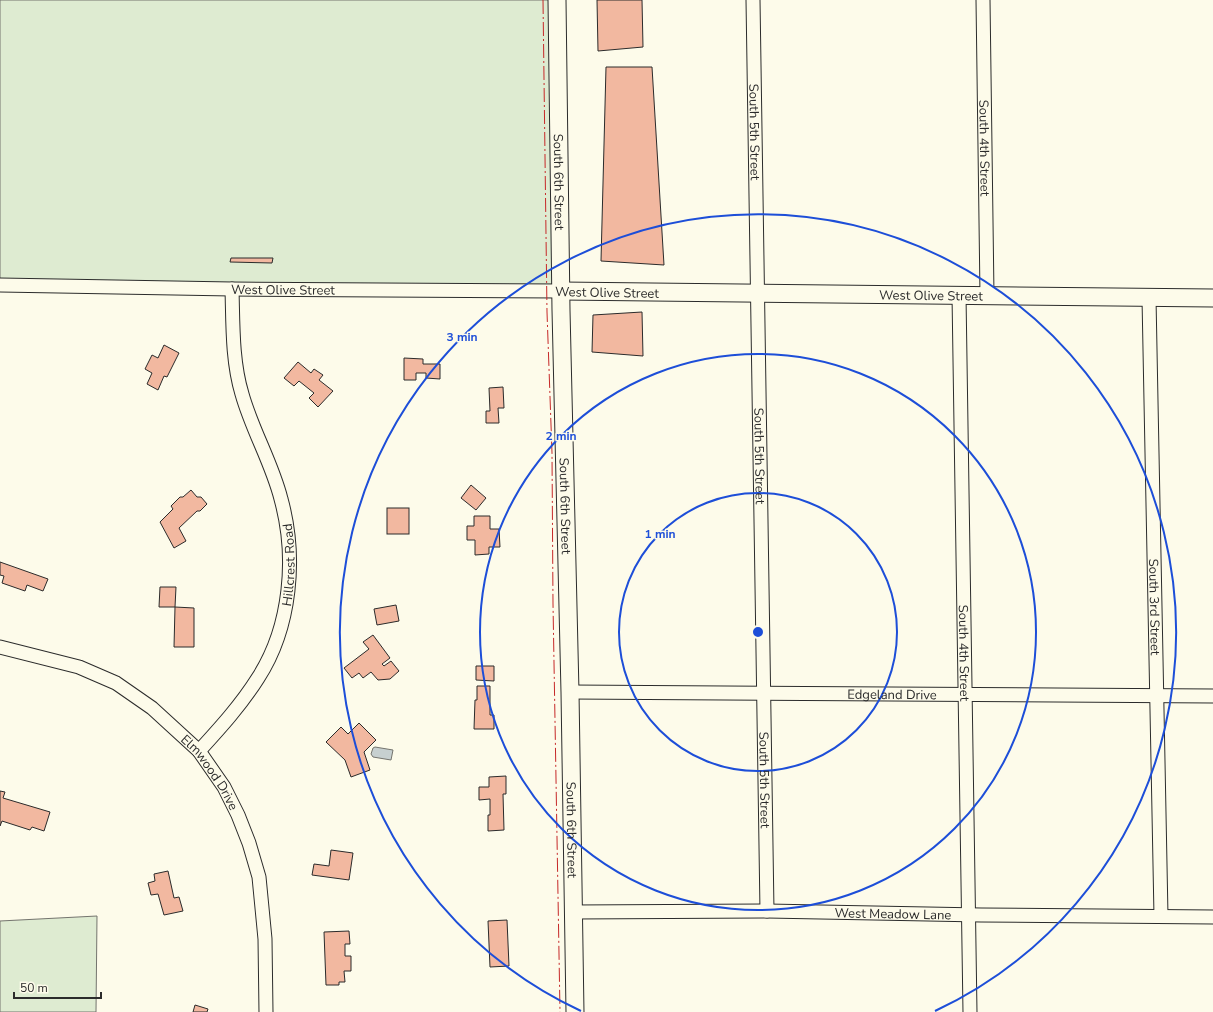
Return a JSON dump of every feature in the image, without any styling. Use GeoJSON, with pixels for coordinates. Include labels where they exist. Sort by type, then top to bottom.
{"type":"FeatureCollection","features":[{"type":"Feature","properties":{"kind":"main road","name":"South 6th Street"},"geometry":{"type":"LineString","coordinates":[[557,0],[575,1012]]}},
{"type":"Feature","properties":{"kind":"main road","name":"West Olive Street"},"geometry":{"type":"LineString","coordinates":[[561,291],[1213,298]]}},
{"type":"Feature","properties":{"kind":"street","name":"South 5th Street"},"geometry":{"type":"LineString","coordinates":[[753,0],[767,911]]}},
{"type":"Feature","properties":{"kind":"street","name":"South 4th Street"},"geometry":{"type":"LineString","coordinates":[[983,0],[987,295]]}},
{"type":"Feature","properties":{"kind":"street","name":"West Olive Street"},"geometry":{"type":"LineString","coordinates":[[0,285],[232,289],[561,291]]}},
{"type":"Feature","properties":{"kind":"street","name":"Hillcrest Road"},"geometry":{"type":"LineString","coordinates":[[199,751],[238,708],[259,677],[268,659],[280,626],[286,601],[289,574],[290,556],[281,499],[242,395],[236,371],[232,289]]}},
{"type":"Feature","properties":{"kind":"street","name":"South 4th Street"},"geometry":{"type":"LineString","coordinates":[[959,295],[970,1012]]}},
{"type":"Feature","properties":{"kind":"street","name":"South 3rd Street"},"geometry":{"type":"LineString","coordinates":[[1149,298],[1161,916]]}},
{"type":"Feature","properties":{"kind":"street","name":"Elmwood Drive"},"geometry":{"type":"LineString","coordinates":[[0,647],[79,667],[116,682],[152,708],[199,751],[224,788],[238,814],[260,877],[265,939],[266,1012]]}},
{"type":"Feature","properties":{"kind":"street","name":"Edgeland Drive"},"geometry":{"type":"LineString","coordinates":[[570,692],[764,692],[966,695],[1213,696]]}},
{"type":"Feature","properties":{"kind":"street","name":"West Meadow Lane"},"geometry":{"type":"LineString","coordinates":[[573,912],[767,911],[969,915],[1213,917]]}},
{"type":"Feature","properties":{"kind":"green space"},"geometry":{"type":"Polygon","coordinates":[[[0,0],[550,0],[561,291],[0,285],[0,0]]]}},
{"type":"Feature","properties":{"kind":"green space"},"geometry":{"type":"Polygon","coordinates":[[[97,916],[96,1012],[0,1012],[0,921],[97,916]]]}},
{"type":"Feature","properties":{"kind":"shaded area"},"geometry":{"type":"Polygon","coordinates":[[[373,748],[393,750],[391,760],[373,757],[371,754],[373,748]]]}},
{"type":"Feature","properties":{"kind":"building"},"geometry":{"type":"Polygon","coordinates":[[[597,0],[642,0],[643,47],[598,51],[597,0]]]}},
{"type":"Feature","properties":{"kind":"building"},"geometry":{"type":"Polygon","coordinates":[[[606,67],[652,67],[664,265],[601,261],[606,67]]]}},
{"type":"Feature","properties":{"kind":"building"},"geometry":{"type":"Polygon","coordinates":[[[231,258],[273,258],[272,263],[230,262],[231,258]]]}},
{"type":"Feature","properties":{"kind":"building"},"geometry":{"type":"Polygon","coordinates":[[[642,312],[643,356],[592,352],[593,315],[642,312]]]}},
{"type":"Feature","properties":{"kind":"building"},"geometry":{"type":"Polygon","coordinates":[[[164,345],[179,353],[167,377],[164,376],[158,390],[147,384],[152,373],[145,369],[152,355],[158,358],[164,345]]]}},
{"type":"Feature","properties":{"kind":"building"},"geometry":{"type":"Polygon","coordinates":[[[404,358],[423,359],[423,364],[440,364],[440,379],[426,378],[426,373],[416,373],[416,380],[404,380],[404,358]]]}},
{"type":"Feature","properties":{"kind":"building"},"geometry":{"type":"Polygon","coordinates":[[[298,362],[311,373],[314,369],[323,375],[319,380],[333,391],[318,407],[309,398],[314,393],[299,381],[294,386],[284,378],[298,362]]]}},
{"type":"Feature","properties":{"kind":"building"},"geometry":{"type":"Polygon","coordinates":[[[503,387],[504,408],[498,408],[499,423],[486,423],[486,411],[490,411],[489,388],[503,387]]]}},
{"type":"Feature","properties":{"kind":"building"},"geometry":{"type":"Polygon","coordinates":[[[471,485],[486,498],[476,510],[461,498],[471,485]]]}},
{"type":"Feature","properties":{"kind":"building"},"geometry":{"type":"Polygon","coordinates":[[[191,490],[197,497],[201,497],[207,504],[179,528],[186,541],[174,548],[160,522],[173,509],[171,506],[180,497],[183,497],[191,490]]]}},
{"type":"Feature","properties":{"kind":"building"},"geometry":{"type":"Polygon","coordinates":[[[387,508],[409,508],[409,534],[387,534],[387,508]]]}},
{"type":"Feature","properties":{"kind":"building"},"geometry":{"type":"Polygon","coordinates":[[[474,516],[490,516],[490,529],[499,529],[500,547],[489,547],[489,554],[475,555],[475,540],[467,540],[467,526],[474,526],[474,516]]]}},
{"type":"Feature","properties":{"kind":"building"},"geometry":{"type":"Polygon","coordinates":[[[0,562],[48,579],[43,591],[27,585],[25,591],[2,583],[4,576],[0,575],[0,562]]]}},
{"type":"Feature","properties":{"kind":"building"},"geometry":{"type":"Polygon","coordinates":[[[160,587],[176,587],[175,607],[159,607],[160,587]]]}},
{"type":"Feature","properties":{"kind":"building"},"geometry":{"type":"Polygon","coordinates":[[[396,605],[399,621],[377,625],[374,609],[396,605]]]}},
{"type":"Feature","properties":{"kind":"building"},"geometry":{"type":"Polygon","coordinates":[[[175,607],[194,608],[194,647],[174,647],[175,607]]]}},
{"type":"Feature","properties":{"kind":"building"},"geometry":{"type":"Polygon","coordinates":[[[373,635],[390,658],[382,664],[384,666],[391,661],[399,671],[390,679],[378,680],[371,672],[363,678],[359,673],[352,678],[344,668],[369,649],[363,642],[373,635]]]}},
{"type":"Feature","properties":{"kind":"building"},"geometry":{"type":"Polygon","coordinates":[[[476,666],[494,666],[494,681],[476,680],[476,666]]]}},
{"type":"Feature","properties":{"kind":"building"},"geometry":{"type":"Polygon","coordinates":[[[477,686],[490,686],[490,715],[494,715],[494,729],[474,729],[477,686]]]}},
{"type":"Feature","properties":{"kind":"building"},"geometry":{"type":"Polygon","coordinates":[[[359,723],[376,740],[364,752],[370,770],[351,777],[345,760],[326,742],[341,727],[348,734],[359,723]]]}},
{"type":"Feature","properties":{"kind":"building"},"geometry":{"type":"Polygon","coordinates":[[[506,776],[506,794],[503,794],[504,830],[488,831],[490,799],[479,800],[479,787],[489,787],[489,777],[506,776]]]}},
{"type":"Feature","properties":{"kind":"building"},"geometry":{"type":"Polygon","coordinates":[[[0,791],[5,792],[3,798],[50,812],[44,831],[32,827],[30,830],[2,821],[0,826],[0,791]]]}},
{"type":"Feature","properties":{"kind":"building"},"geometry":{"type":"Polygon","coordinates":[[[331,850],[353,853],[349,880],[312,875],[314,864],[329,866],[331,850]]]}},
{"type":"Feature","properties":{"kind":"building"},"geometry":{"type":"Polygon","coordinates":[[[168,871],[174,898],[179,897],[183,911],[164,915],[158,894],[151,895],[148,883],[155,881],[154,874],[168,871]]]}},
{"type":"Feature","properties":{"kind":"building"},"geometry":{"type":"Polygon","coordinates":[[[507,920],[509,966],[490,967],[488,921],[507,920]]]}},
{"type":"Feature","properties":{"kind":"building"},"geometry":{"type":"Polygon","coordinates":[[[349,931],[350,944],[345,944],[345,956],[351,956],[351,971],[344,971],[345,982],[339,982],[339,985],[326,985],[324,932],[349,931]]]}},
{"type":"Feature","properties":{"kind":"building"},"geometry":{"type":"Polygon","coordinates":[[[195,1005],[208,1009],[207,1012],[193,1012],[195,1005]]]}},
{"type":"Feature","properties":{"kind":"power"},"geometry":{"type":"LineString","coordinates":[[543,0],[547,312],[552,453],[560,1012]]}}]}
